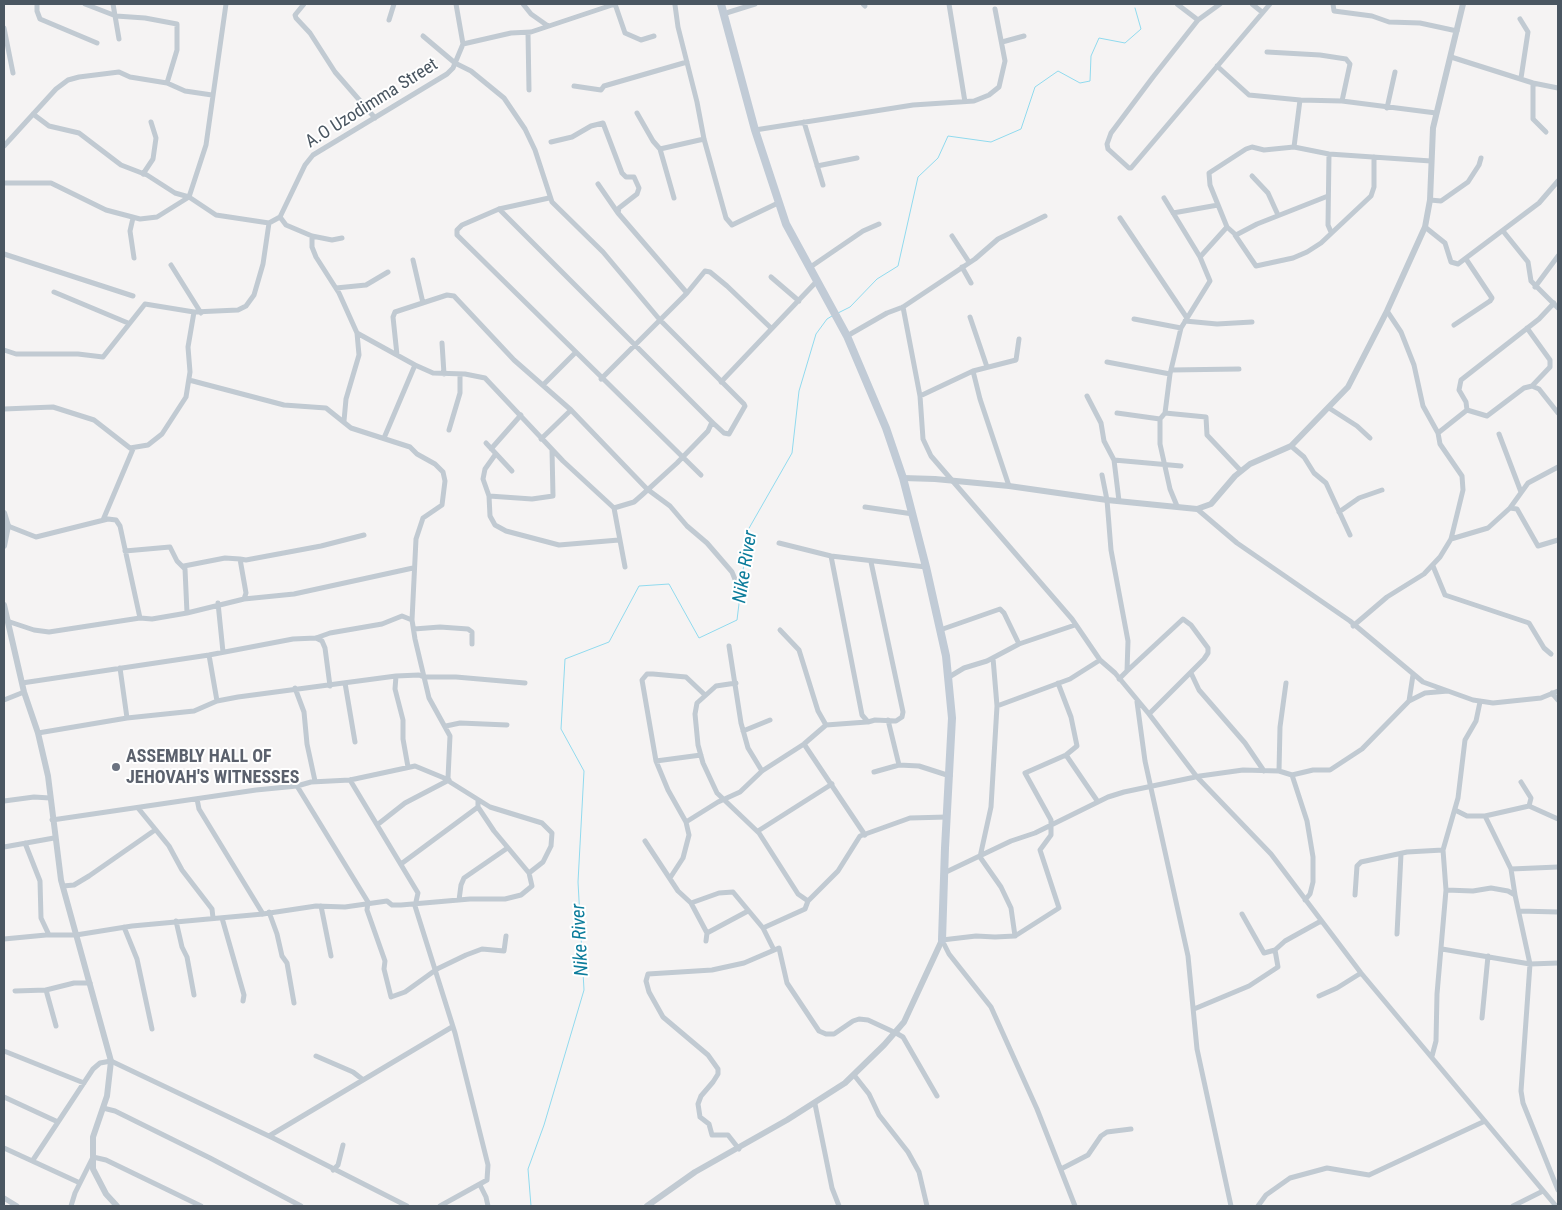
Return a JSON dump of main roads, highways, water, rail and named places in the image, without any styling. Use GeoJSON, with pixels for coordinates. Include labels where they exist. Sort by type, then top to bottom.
{"type":"FeatureCollection","features":[{"type":"Feature","properties":{"kind":"main road"},"geometry":{"type":"LineString","coordinates":[[721,4],[755,130],[778,203],[786,224],[809,268],[846,332],[886,428],[903,478],[926,567],[949,677],[952,718],[942,940]]}},
{"type":"Feature","properties":{"kind":"waterway","name":"Nike River"},"geometry":{"type":"LineString","coordinates":[[838,313],[850,307],[877,279],[898,266],[918,177],[938,158],[948,136],[991,142],[1021,129],[1035,87],[1058,71],[1080,83],[1090,81],[1091,56],[1099,38],[1125,43],[1141,29],[1135,8]]}},
{"type":"Feature","properties":{"kind":"waterway","name":"Nike River"},"geometry":{"type":"LineString","coordinates":[[531,1206],[528,1169],[544,1125],[584,990],[578,882],[584,771],[561,729],[565,659],[609,642],[639,586],[669,584],[699,638],[737,620],[748,530],[792,453],[799,391],[816,334],[827,319],[832,316]]}},
{"type":"Feature","properties":{"kind":"place","name":"ASSEMBLY HALL OF JEHOVAH'S WITNESSES"},"geometry":{"type":"Point","coordinates":[116,767]}}]}
